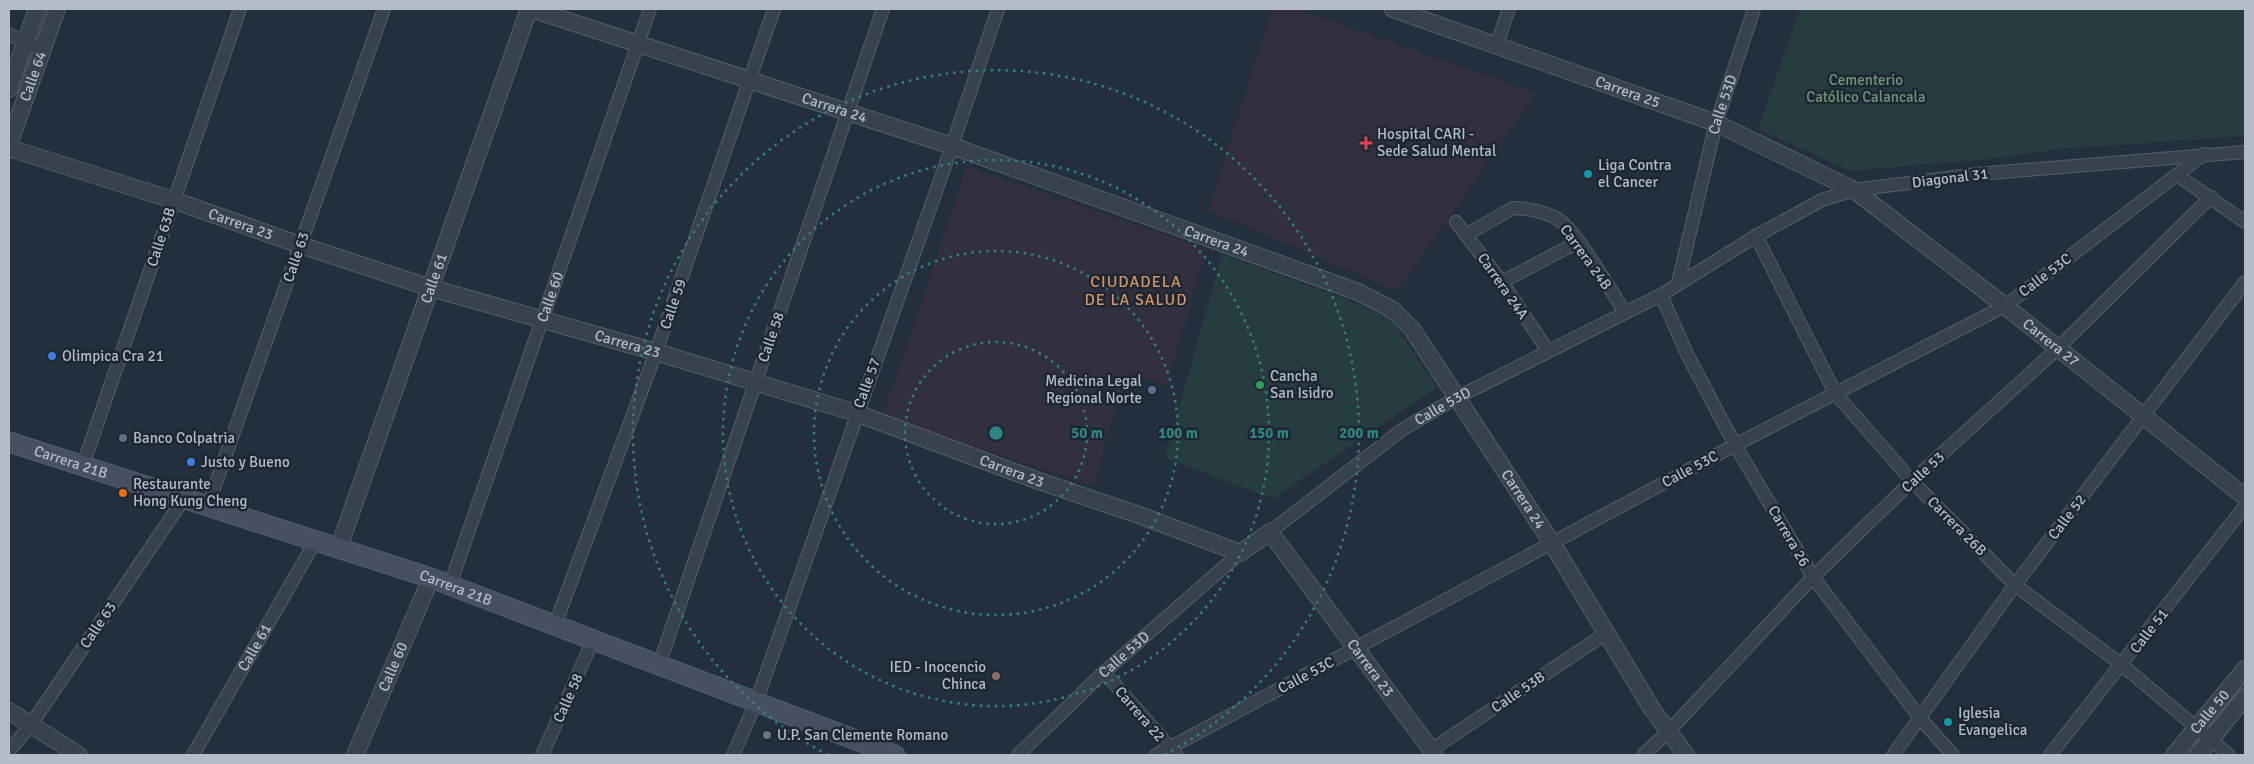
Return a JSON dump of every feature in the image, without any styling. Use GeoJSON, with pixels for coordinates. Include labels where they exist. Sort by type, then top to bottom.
{"type":"FeatureCollection","features":[{"type":"Feature","properties":{"kind":"main road","name":"Carrera 21B"},"geometry":{"type":"LineString","coordinates":[[10,445],[83,465],[185,497],[431,578],[756,702],[869,751],[895,755]]}},
{"type":"Feature","properties":{"kind":"street","name":"Calle 64"},"geometry":{"type":"LineString","coordinates":[[9,89],[37,9]]}},
{"type":"Feature","properties":{"kind":"street","name":"Calle 64"},"geometry":{"type":"LineString","coordinates":[[9,144],[57,9]]}},
{"type":"Feature","properties":{"kind":"street","name":"Calle 63B"},"geometry":{"type":"LineString","coordinates":[[83,465],[240,9]]}},
{"type":"Feature","properties":{"kind":"street","name":"Calle 63"},"geometry":{"type":"LineString","coordinates":[[208,505],[384,9]]}},
{"type":"Feature","properties":{"kind":"street","name":"Carrera 24"},"geometry":{"type":"LineString","coordinates":[[530,9],[952,146],[1358,292],[1393,310],[1412,329],[1552,543],[1605,634],[1668,731],[1686,755]]}},
{"type":"Feature","properties":{"kind":"street","name":"Calle 61"},"geometry":{"type":"LineString","coordinates":[[339,547],[530,9]]}},
{"type":"Feature","properties":{"kind":"street","name":"Calle 60"},"geometry":{"type":"LineString","coordinates":[[450,585],[650,9]]}},
{"type":"Feature","properties":{"kind":"street","name":"Calle 59"},"geometry":{"type":"LineString","coordinates":[[555,625],[656,352],[774,9]]}},
{"type":"Feature","properties":{"kind":"street","name":"Calle 58"},"geometry":{"type":"LineString","coordinates":[[659,665],[883,9]]}},
{"type":"Feature","properties":{"kind":"street","name":"Calle 57"},"geometry":{"type":"LineString","coordinates":[[733,755],[756,702],[856,413],[952,146],[998,9]]}},
{"type":"Feature","properties":{"kind":"street","name":"Carrera 25"},"geometry":{"type":"LineString","coordinates":[[1393,9],[1716,123],[1854,190]]}},
{"type":"Feature","properties":{"kind":"street"},"geometry":{"type":"LineString","coordinates":[[1496,46],[1510,9]]}},
{"type":"Feature","properties":{"kind":"street","name":"Calle 53D"},"geometry":{"type":"LineString","coordinates":[[1018,755],[1104,672],[1240,553],[1403,429],[1456,398],[1660,294],[1678,282],[1716,123],[1754,9]]}},
{"type":"Feature","properties":{"kind":"street"},"geometry":{"type":"LineString","coordinates":[[9,34],[25,43],[42,49]]}},
{"type":"Feature","properties":{"kind":"street","name":"Carrera 23"},"geometry":{"type":"LineString","coordinates":[[9,148],[173,200],[300,246],[431,288],[656,352],[856,413],[1240,553]]}},
{"type":"Feature","properties":{"kind":"street","name":"Diagonal 31"},"geometry":{"type":"LineString","coordinates":[[1678,282],[1822,200],[1854,190],[1978,174],[2245,152]]}},
{"type":"Feature","properties":{"kind":"street","name":"Calle 53C"},"geometry":{"type":"LineString","coordinates":[[1156,755],[1173,751],[1355,649],[1735,444],[2005,306],[2204,154]]}},
{"type":"Feature","properties":{"kind":"street"},"geometry":{"type":"LineString","coordinates":[[2177,175],[2211,196],[2245,222]]}},
{"type":"Feature","properties":{"kind":"street","name":"Carrera 27"},"geometry":{"type":"LineString","coordinates":[[1854,190],[2005,306],[2245,497]]}},
{"type":"Feature","properties":{"kind":"street","name":"Calle 53"},"geometry":{"type":"LineString","coordinates":[[1643,755],[1668,731],[1813,577],[1912,481],[2058,348],[2211,196]]}},
{"type":"Feature","properties":{"kind":"street","name":"Carrera 24B"},"geometry":{"type":"LineString","coordinates":[[1466,235],[1509,209],[1519,208],[1556,218],[1563,223],[1578,242],[1625,312]]}},
{"type":"Feature","properties":{"kind":"street","name":"Carrera 24A"},"geometry":{"type":"LineString","coordinates":[[1456,222],[1502,282],[1548,351]]}},
{"type":"Feature","properties":{"kind":"street","name":"Carrera 26B"},"geometry":{"type":"LineString","coordinates":[[1756,236],[1834,393],[1912,481],[2015,585],[2122,665],[2230,755]]}},
{"type":"Feature","properties":{"kind":"street"},"geometry":{"type":"LineString","coordinates":[[1502,282],[1578,242]]}},
{"type":"Feature","properties":{"kind":"street","name":"Calle 52"},"geometry":{"type":"LineString","coordinates":[[1893,755],[2015,585],[2245,282]]}},
{"type":"Feature","properties":{"kind":"street","name":"Carrera 26"},"geometry":{"type":"LineString","coordinates":[[1660,294],[1688,356],[1735,444],[1813,577],[1920,718],[1953,755]]}},
{"type":"Feature","properties":{"kind":"street","name":"Calle 63"},"geometry":{"type":"LineString","coordinates":[[9,751],[30,726],[185,497]]}},
{"type":"Feature","properties":{"kind":"street","name":"Calle 51"},"geometry":{"type":"LineString","coordinates":[[2050,755],[2245,506]]}},
{"type":"Feature","properties":{"kind":"street","name":"Carrera 23"},"geometry":{"type":"LineString","coordinates":[[1270,532],[1433,753]]}},
{"type":"Feature","properties":{"kind":"street","name":"Calle 61"},"geometry":{"type":"LineString","coordinates":[[193,755],[316,540]]}},
{"type":"Feature","properties":{"kind":"street","name":"Calle 60"},"geometry":{"type":"LineString","coordinates":[[355,755],[431,578]]}},
{"type":"Feature","properties":{"kind":"street","name":"Calle 53B"},"geometry":{"type":"LineString","coordinates":[[1433,753],[1605,634]]}},
{"type":"Feature","properties":{"kind":"street","name":"Calle 58"},"geometry":{"type":"LineString","coordinates":[[542,755],[593,640]]}},
{"type":"Feature","properties":{"kind":"street","name":"Calle 50"},"geometry":{"type":"LineString","coordinates":[[2174,755],[2245,669]]}},
{"type":"Feature","properties":{"kind":"street","name":"Carrera 22"},"geometry":{"type":"LineString","coordinates":[[1104,672],[1173,751]]}},
{"type":"Feature","properties":{"kind":"street","name":"Calle 50"},"geometry":{"type":"LineString","coordinates":[[2198,755],[2245,697]]}},
{"type":"Feature","properties":{"kind":"street"},"geometry":{"type":"LineString","coordinates":[[9,711],[30,726],[79,755]]}},
{"type":"Feature","properties":{"kind":"shaded area","name":"Hospital CARI - Sede Salud Mental"},"geometry":{"type":"Polygon","coordinates":[[[1273,9],[1296,9],[1536,93],[1397,291],[1208,210],[1273,9]]]}},
{"type":"Feature","properties":{"kind":"shaded area"},"geometry":{"type":"Polygon","coordinates":[[[967,167],[1206,249],[1167,385],[1126,372],[1093,486],[883,415],[967,167]]]}},
{"type":"Feature","properties":{"kind":"green space","name":"Cementerio Católico Calancala"},"geometry":{"type":"Polygon","coordinates":[[[1800,9],[2245,9],[2245,136],[2061,149],[1988,159],[1851,171],[1758,129],[1800,9]]]}},
{"type":"Feature","properties":{"kind":"green space"},"geometry":{"type":"Polygon","coordinates":[[[1222,254],[1353,302],[1391,319],[1437,387],[1273,499],[1165,458],[1222,254]]]}},
{"type":"Feature","properties":{"kind":"place","name":"Hospital CARI - Sede Salud Mental"},"geometry":{"type":"Point","coordinates":[1366,143]}},
{"type":"Feature","properties":{"kind":"place","name":"Liga Contra el Cancer"},"geometry":{"type":"Point","coordinates":[1588,174]}},
{"type":"Feature","properties":{"kind":"place","name":"Olimpica Cra 21"},"geometry":{"type":"Point","coordinates":[52,356]}},
{"type":"Feature","properties":{"kind":"place","name":"Cancha San Isidro"},"geometry":{"type":"Point","coordinates":[1260,385]}},
{"type":"Feature","properties":{"kind":"place","name":"Medicina Legal Regional Norte"},"geometry":{"type":"Point","coordinates":[1152,390]}},
{"type":"Feature","properties":{"kind":"place","name":"Banco Colpatria"},"geometry":{"type":"Point","coordinates":[123,438]}},
{"type":"Feature","properties":{"kind":"place","name":"Justo y Bueno"},"geometry":{"type":"Point","coordinates":[191,462]}},
{"type":"Feature","properties":{"kind":"place","name":"Restaurante Hong Kung Cheng"},"geometry":{"type":"Point","coordinates":[123,493]}},
{"type":"Feature","properties":{"kind":"place","name":"IED - Inocencio Chinca"},"geometry":{"type":"Point","coordinates":[996,676]}},
{"type":"Feature","properties":{"kind":"place","name":"Iglesia Evangelica"},"geometry":{"type":"Point","coordinates":[1948,722]}},
{"type":"Feature","properties":{"kind":"place","name":"U.P. San Clemente Romano"},"geometry":{"type":"Point","coordinates":[767,735]}},
{"type":"Feature","properties":{"kind":"district","name":"CIUDADELA DE LA SALUD"},"geometry":{"type":"Point","coordinates":[1136,290]}}]}
